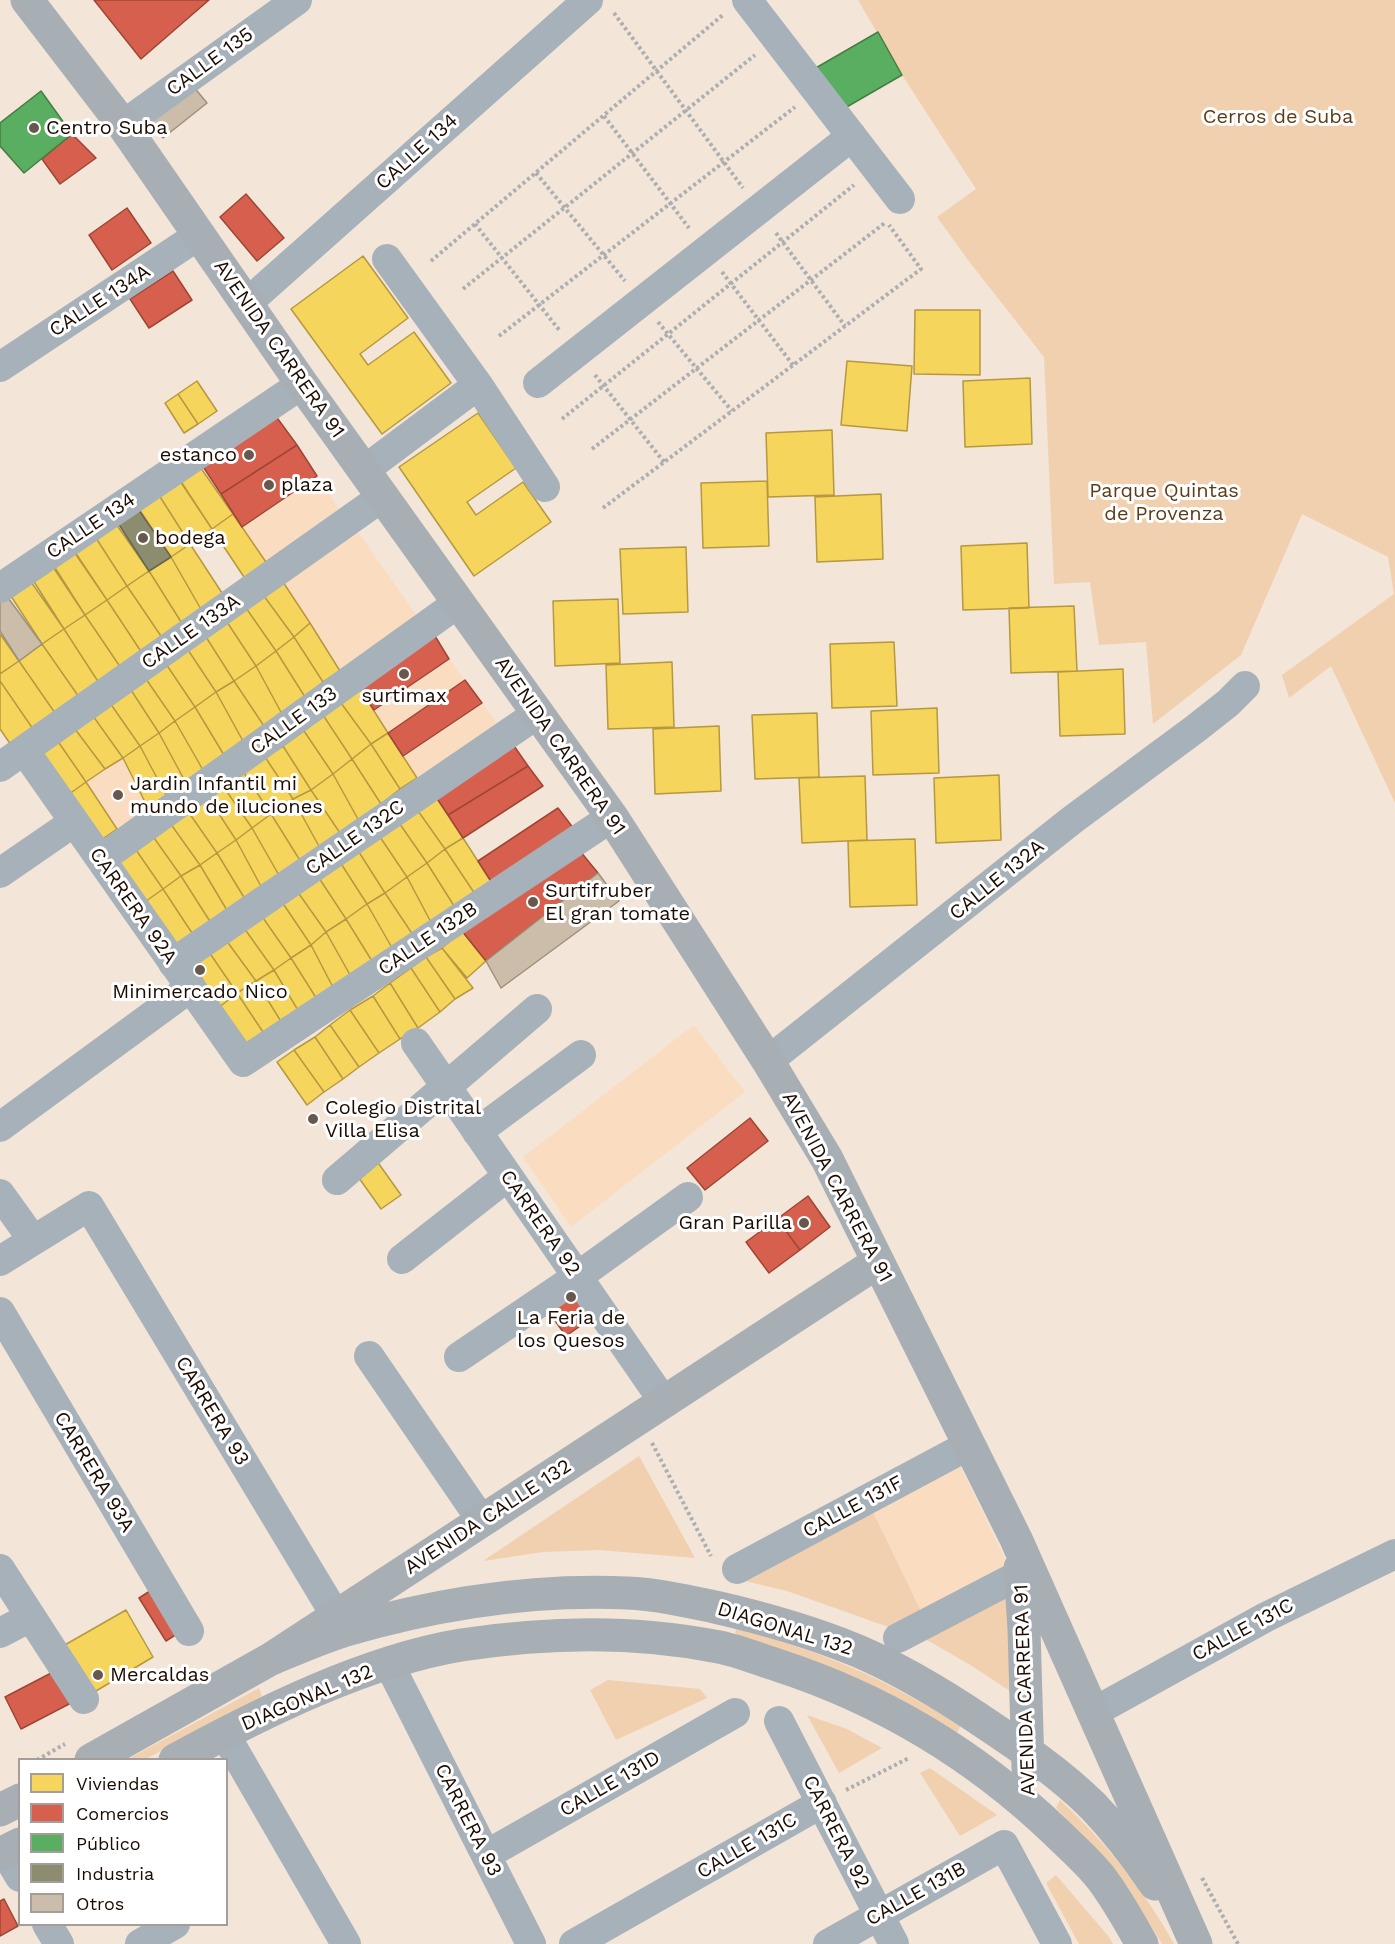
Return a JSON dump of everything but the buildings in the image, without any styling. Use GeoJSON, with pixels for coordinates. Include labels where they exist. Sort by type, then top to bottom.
{"type":"FeatureCollection","features":[{"type":"Feature","properties":{"kind":"main road","name":"AVENIDA CARRERA 91"},"geometry":{"type":"LineString","coordinates":[[27,0],[123,125],[363,471],[612,817],[768,1061],[827,1160],[1016,1539],[1196,1944]]}},
{"type":"Feature","properties":{"kind":"main road","name":"AVENIDA CALLE 132"},"geometry":{"type":"LineString","coordinates":[[95,1758],[269,1660],[878,1262]]}},
{"type":"Feature","properties":{"kind":"main road","name":"AVENIDA CARRERA 91"},"geometry":{"type":"LineString","coordinates":[[1016,1539],[1021,1574],[1024,1629],[1029,1806],[1100,1876],[1121,1906],[1142,1944]]}},
{"type":"Feature","properties":{"kind":"main road","name":"DIAGONAL 132"},"geometry":{"type":"LineString","coordinates":[[269,1660],[340,1632],[437,1608],[513,1597],[630,1593],[691,1602],[749,1615],[858,1651],[906,1674],[943,1695],[1028,1752],[1092,1806],[1113,1829],[1137,1858],[1196,1944]]}},
{"type":"Feature","properties":{"kind":"main road","name":"DIAGONAL 132"},"geometry":{"type":"LineString","coordinates":[[224,1733],[306,1695],[408,1657],[459,1646],[522,1637],[632,1636],[721,1648],[797,1672],[884,1709],[968,1759],[1029,1806]]}},
{"type":"Feature","properties":{"kind":"main road"},"geometry":{"type":"LineString","coordinates":[[179,1758],[224,1733]]}},
{"type":"Feature","properties":{"kind":"main road"},"geometry":{"type":"LineString","coordinates":[[0,1810],[18,1801]]}},
{"type":"Feature","properties":{"kind":"street","name":"CALLE 135"},"geometry":{"type":"LineString","coordinates":[[123,125],[297,0]]}},
{"type":"Feature","properties":{"kind":"street","name":"CALLE 134"},"geometry":{"type":"LineString","coordinates":[[246,304],[600,4]]}},
{"type":"Feature","properties":{"kind":"street"},"geometry":{"type":"LineString","coordinates":[[740,4],[852,136],[894,210]]}},
{"type":"Feature","properties":{"kind":"street"},"geometry":{"type":"LineString","coordinates":[[538,383],[852,136]]}},
{"type":"Feature","properties":{"kind":"street","name":"CALLE 134A"},"geometry":{"type":"LineString","coordinates":[[0,367],[199,235]]}},
{"type":"Feature","properties":{"kind":"street"},"geometry":{"type":"LineString","coordinates":[[387,259],[478,385],[545,487]]}},
{"type":"Feature","properties":{"kind":"street","name":"CALLE 134"},"geometry":{"type":"LineString","coordinates":[[0,588],[302,384]]}},
{"type":"Feature","properties":{"kind":"street"},"geometry":{"type":"LineString","coordinates":[[363,471],[478,385]]}},
{"type":"Feature","properties":{"kind":"street","name":"CALLE 133A"},"geometry":{"type":"LineString","coordinates":[[12,759],[382,497]]}},
{"type":"Feature","properties":{"kind":"street","name":"CALLE 133"},"geometry":{"type":"LineString","coordinates":[[101,860],[458,603]]}},
{"type":"Feature","properties":{"kind":"street","name":"CALLE 132A"},"geometry":{"type":"LineString","coordinates":[[768,1061],[850,981],[1072,820],[1237,694]]}},
{"type":"Feature","properties":{"kind":"street","name":"CALLE 132C"},"geometry":{"type":"LineString","coordinates":[[173,963],[537,714]]}},
{"type":"Feature","properties":{"kind":"street","name":"CARRERA 92A"},"geometry":{"type":"LineString","coordinates":[[12,759],[74,822],[243,1062]]}},
{"type":"Feature","properties":{"kind":"street","name":"CALLE 132B"},"geometry":{"type":"LineString","coordinates":[[243,1062],[612,817]]}},
{"type":"Feature","properties":{"kind":"street"},"geometry":{"type":"LineString","coordinates":[[0,873],[74,822]]}},
{"type":"Feature","properties":{"kind":"street"},"geometry":{"type":"LineString","coordinates":[[0,1127],[191,987]]}},
{"type":"Feature","properties":{"kind":"street"},"geometry":{"type":"LineString","coordinates":[[337,1180],[537,1009]]}},
{"type":"Feature","properties":{"kind":"street","name":"CARRERA 92"},"geometry":{"type":"LineString","coordinates":[[416,1043],[664,1402]]}},
{"type":"Feature","properties":{"kind":"street"},"geometry":{"type":"LineString","coordinates":[[477,1132],[581,1055]]}},
{"type":"Feature","properties":{"kind":"street"},"geometry":{"type":"LineString","coordinates":[[402,1259],[508,1176]]}},
{"type":"Feature","properties":{"kind":"street"},"geometry":{"type":"LineString","coordinates":[[0,1194],[33,1240],[0,1261]]}},
{"type":"Feature","properties":{"kind":"street"},"geometry":{"type":"LineString","coordinates":[[459,1357],[577,1277],[688,1197]]}},
{"type":"Feature","properties":{"kind":"street","name":"CARRERA 93"},"geometry":{"type":"LineString","coordinates":[[33,1240],[89,1206],[336,1616]]}},
{"type":"Feature","properties":{"kind":"street","name":"CARRERA 93A"},"geometry":{"type":"LineString","coordinates":[[0,1312],[189,1631]]}},
{"type":"Feature","properties":{"kind":"street"},"geometry":{"type":"LineString","coordinates":[[369,1356],[482,1521]]}},
{"type":"Feature","properties":{"kind":"street","name":"CALLE 131F"},"geometry":{"type":"LineString","coordinates":[[727,1567],[969,1445]]}},
{"type":"Feature","properties":{"kind":"street","name":"CALLE 131C"},"geometry":{"type":"LineString","coordinates":[[1094,1712],[1266,1617],[1395,1554]]}},
{"type":"Feature","properties":{"kind":"street"},"geometry":{"type":"LineString","coordinates":[[0,1569],[84,1699]]}},
{"type":"Feature","properties":{"kind":"street"},"geometry":{"type":"LineString","coordinates":[[898,1638],[1021,1574]]}},
{"type":"Feature","properties":{"kind":"street"},"geometry":{"type":"LineString","coordinates":[[0,1633],[31,1617]]}},
{"type":"Feature","properties":{"kind":"street","name":"CARRERA 93"},"geometry":{"type":"LineString","coordinates":[[389,1664],[531,1944]]}},
{"type":"Feature","properties":{"kind":"street","name":"CALLE 131D"},"geometry":{"type":"LineString","coordinates":[[486,1855],[735,1713]]}},
{"type":"Feature","properties":{"kind":"street","name":"CARRERA 92"},"geometry":{"type":"LineString","coordinates":[[779,1721],[894,1944]]}},
{"type":"Feature","properties":{"kind":"street"},"geometry":{"type":"LineString","coordinates":[[224,1733],[346,1944]]}},
{"type":"Feature","properties":{"kind":"street","name":"CALLE 131C"},"geometry":{"type":"LineString","coordinates":[[574,1944],[822,1803]]}},
{"type":"Feature","properties":{"kind":"street","name":"CALLE 131B"},"geometry":{"type":"LineString","coordinates":[[828,1944],[1004,1845],[1057,1944]]}},
{"type":"Feature","properties":{"kind":"street"},"geometry":{"type":"LineString","coordinates":[[48,1926],[58,1944]]}},
{"type":"Feature","properties":{"kind":"street"},"geometry":{"type":"LineString","coordinates":[[140,1944],[172,1926]]}},
{"type":"Feature","properties":{"kind":"path"},"geometry":{"type":"LineString","coordinates":[[600,4],[657,71],[845,326]]}},
{"type":"Feature","properties":{"kind":"path"},"geometry":{"type":"LineString","coordinates":[[431,261],[740,4]]}},
{"type":"Feature","properties":{"kind":"path"},"geometry":{"type":"LineString","coordinates":[[463,289],[760,51]]}},
{"type":"Feature","properties":{"kind":"path"},"geometry":{"type":"LineString","coordinates":[[499,336],[798,105]]}},
{"type":"Feature","properties":{"kind":"path"},"geometry":{"type":"LineString","coordinates":[[562,419],[856,182]]}},
{"type":"Feature","properties":{"kind":"path"},"geometry":{"type":"LineString","coordinates":[[592,450],[811,280],[894,210]]}},
{"type":"Feature","properties":{"kind":"path"},"geometry":{"type":"LineString","coordinates":[[603,508],[921,269]]}},
{"type":"Feature","properties":{"kind":"path"},"geometry":{"type":"LineString","coordinates":[[650,1440],[727,1567]]}},
{"type":"Feature","properties":{"kind":"path"},"geometry":{"type":"LineString","coordinates":[[822,1803],[912,1757]]}},
{"type":"Feature","properties":{"kind":"shaded area"},"geometry":{"type":"Polygon","coordinates":[[[317,476],[344,516],[268,565],[242,527],[317,476]]]}},
{"type":"Feature","properties":{"kind":"shaded area"},"geometry":{"type":"Polygon","coordinates":[[[358,532],[417,616],[340,671],[283,582],[358,532]]]}},
{"type":"Feature","properties":{"kind":"shaded area"},"geometry":{"type":"Polygon","coordinates":[[[449,659],[465,680],[388,733],[374,710],[449,659]]]}},
{"type":"Feature","properties":{"kind":"shaded area"},"geometry":{"type":"Polygon","coordinates":[[[482,703],[498,725],[417,778],[403,756],[482,703]]]}},
{"type":"Feature","properties":{"kind":"shaded area","name":"Jardin Infantil mi mundo de iluciones"},"geometry":{"type":"Polygon","coordinates":[[[123,758],[148,808],[117,829],[86,782],[123,758]]]}},
{"type":"Feature","properties":{"kind":"shaded area"},"geometry":{"type":"Polygon","coordinates":[[[694,1025],[745,1092],[571,1227],[523,1157],[694,1025]]]}},
{"type":"Feature","properties":{"kind":"shaded area"},"geometry":{"type":"Polygon","coordinates":[[[958,1462],[1010,1569],[923,1615],[870,1506],[958,1462]]]}},
{"type":"Feature","properties":{"kind":"green space"},"geometry":{"type":"Polygon","coordinates":[[[858,0],[1395,0],[1395,803],[1331,666],[1289,698],[1282,675],[1394,594],[1388,557],[1302,514],[1241,655],[1153,724],[1146,642],[1099,645],[1090,582],[1054,584],[1044,357],[937,217],[976,189],[902,75],[858,0]]]}},
{"type":"Feature","properties":{"kind":"green space"},"geometry":{"type":"Polygon","coordinates":[[[639,1456],[695,1558],[599,1550],[543,1552],[483,1561],[639,1456]]]}},
{"type":"Feature","properties":{"kind":"green space"},"geometry":{"type":"Polygon","coordinates":[[[870,1506],[923,1615],[891,1628],[787,1591],[732,1578],[870,1506]]]}},
{"type":"Feature","properties":{"kind":"green space"},"geometry":{"type":"Polygon","coordinates":[[[1009,1590],[1016,1695],[920,1636],[1009,1590]]]}},
{"type":"Feature","properties":{"kind":"green space"},"geometry":{"type":"Polygon","coordinates":[[[736,1628],[794,1646],[864,1673],[961,1725],[957,1733],[735,1637],[736,1628]]]}},
{"type":"Feature","properties":{"kind":"green space"},"geometry":{"type":"Polygon","coordinates":[[[608,1680],[700,1689],[707,1698],[616,1740],[590,1690],[608,1680]]]}},
{"type":"Feature","properties":{"kind":"green space"},"geometry":{"type":"Polygon","coordinates":[[[259,1688],[262,1696],[148,1758],[130,1758],[259,1688]]]}},
{"type":"Feature","properties":{"kind":"green space"},"geometry":{"type":"Polygon","coordinates":[[[807,1715],[847,1729],[882,1748],[839,1773],[807,1715]]]}},
{"type":"Feature","properties":{"kind":"green space"},"geometry":{"type":"Polygon","coordinates":[[[930,1768],[997,1815],[960,1836],[920,1773],[930,1768]]]}},
{"type":"Feature","properties":{"kind":"green space"},"geometry":{"type":"Polygon","coordinates":[[[1060,1800],[1093,1832],[1123,1867],[1150,1904],[1174,1944],[1162,1944],[1128,1888],[1056,1808],[1060,1800]]]}},
{"type":"Feature","properties":{"kind":"green space"},"geometry":{"type":"Polygon","coordinates":[[[1056,1875],[1113,1944],[1079,1944],[1046,1883],[1056,1875]]]}},
{"type":"Feature","properties":{"kind":"place","name":"Centro Suba"},"geometry":{"type":"Point","coordinates":[34,128]}},
{"type":"Feature","properties":{"kind":"place","name":"estanco"},"geometry":{"type":"Point","coordinates":[249,455]}},
{"type":"Feature","properties":{"kind":"place","name":"plaza"},"geometry":{"type":"Point","coordinates":[269,485]}},
{"type":"Feature","properties":{"kind":"place","name":"bodega"},"geometry":{"type":"Point","coordinates":[143,538]}},
{"type":"Feature","properties":{"kind":"place","name":"surtimax"},"geometry":{"type":"Point","coordinates":[404,674]}},
{"type":"Feature","properties":{"kind":"place","name":"Jardin Infantil mi mundo de iluciones"},"geometry":{"type":"Point","coordinates":[118,795]}},
{"type":"Feature","properties":{"kind":"place","name":"Surtifruber El gran tomate"},"geometry":{"type":"Point","coordinates":[533,902]}},
{"type":"Feature","properties":{"kind":"place","name":"Minimercado Nico"},"geometry":{"type":"Point","coordinates":[200,970]}},
{"type":"Feature","properties":{"kind":"place","name":"Colegio Distrital Villa Elisa"},"geometry":{"type":"Point","coordinates":[313,1119]}},
{"type":"Feature","properties":{"kind":"place","name":"Gran Parilla"},"geometry":{"type":"Point","coordinates":[804,1223]}},
{"type":"Feature","properties":{"kind":"place","name":"La Feria de los Quesos"},"geometry":{"type":"Point","coordinates":[571,1297]}},
{"type":"Feature","properties":{"kind":"place","name":"Mercaldas"},"geometry":{"type":"Point","coordinates":[98,1675]}},
{"type":"Feature","properties":{"kind":"park label","name":"Cerros de Suba"},"geometry":{"type":"Point","coordinates":[1278,117]}},
{"type":"Feature","properties":{"kind":"park label","name":"Parque Quintas de Provenza"},"geometry":{"type":"Point","coordinates":[1164,502]}}]}
